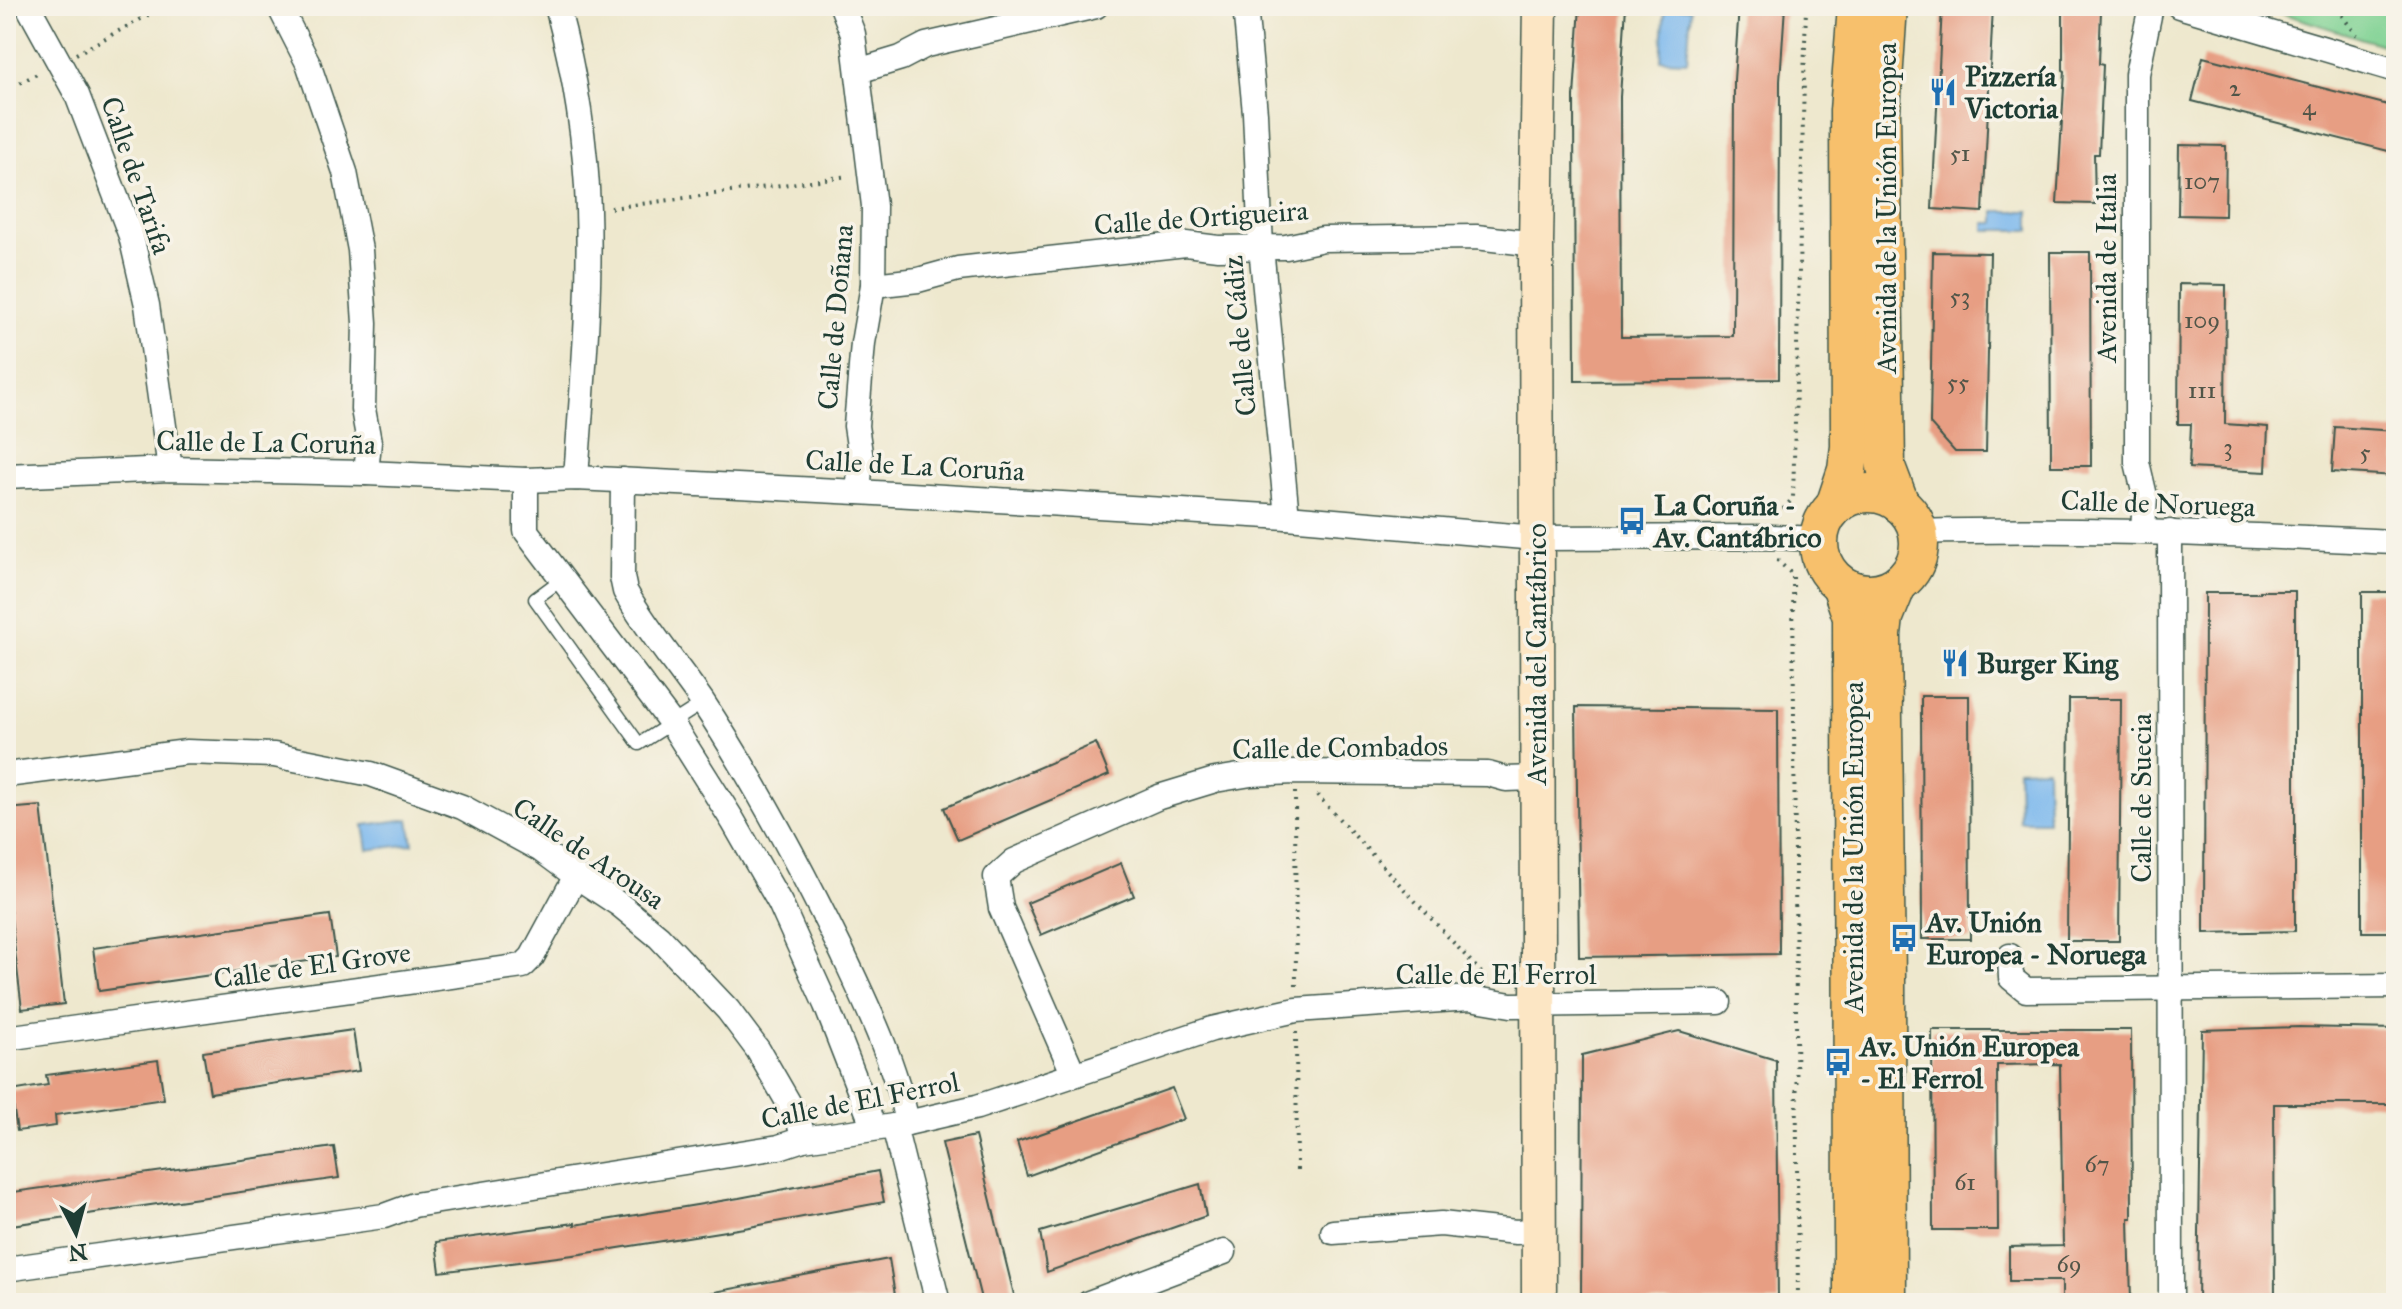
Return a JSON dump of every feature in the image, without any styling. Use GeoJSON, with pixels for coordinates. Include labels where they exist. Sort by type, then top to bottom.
{"type":"FeatureCollection","features":[{"type":"Feature","properties":{"kind":"main road","name":"Avenida de la Unión Europea"},"geometry":{"type":"LineString","coordinates":[[1827,523],[1847,470],[1850,447],[1849,111],[1857,6]]}},
{"type":"Feature","properties":{"kind":"main road","name":"Avenida de la Unión Europea"},"geometry":{"type":"LineString","coordinates":[[1888,6],[1881,111],[1886,467],[1909,518]]}},
{"type":"Feature","properties":{"kind":"main road"},"geometry":{"type":"LineString","coordinates":[[1867,493],[1884,496],[1909,518],[1919,547],[1916,562],[1897,585],[1879,593],[1859,593],[1841,585],[1828,573],[1821,557],[1827,523],[1850,497],[1867,493]]}},
{"type":"Feature","properties":{"kind":"main road","name":"Avenida de la Unión Europea"},"geometry":{"type":"LineString","coordinates":[[1841,585],[1852,617],[1853,1303]]}},
{"type":"Feature","properties":{"kind":"main road","name":"Avenida de la Unión Europea"},"geometry":{"type":"LineString","coordinates":[[1887,1303],[1882,635],[1884,617],[1897,585]]}},
{"type":"Feature","properties":{"kind":"street","name":"Calle de Tarifa"},"geometry":{"type":"LineString","coordinates":[[28,6],[77,95],[131,236],[147,305],[170,469]]}},
{"type":"Feature","properties":{"kind":"street"},"geometry":{"type":"LineString","coordinates":[[279,6],[308,63],[345,172],[360,250],[365,323],[363,409],[369,442],[366,473]]}},
{"type":"Feature","properties":{"kind":"street"},"geometry":{"type":"LineString","coordinates":[[557,6],[570,56],[580,119],[589,211],[585,345],[576,478]]}},
{"type":"Feature","properties":{"kind":"street","name":"Calle de Doñana"},"geometry":{"type":"LineString","coordinates":[[842,6],[853,34],[874,206],[873,285],[863,343],[856,426],[861,459],[858,492]]}},
{"type":"Feature","properties":{"kind":"street"},"geometry":{"type":"LineString","coordinates":[[858,71],[901,58],[926,45],[1096,6]]}},
{"type":"Feature","properties":{"kind":"street","name":"Calle de Cádiz"},"geometry":{"type":"LineString","coordinates":[[1245,6],[1255,113],[1261,247],[1287,517]]}},
{"type":"Feature","properties":{"kind":"street","name":"Avenida del Cantábrico"},"geometry":{"type":"LineString","coordinates":[[1539,1303],[1539,1230],[1524,1004],[1537,778],[1536,244],[1540,6]]}},
{"type":"Feature","properties":{"kind":"street","name":"Avenida de Italia"},"geometry":{"type":"LineString","coordinates":[[2143,531],[2145,496],[2137,462],[2137,74],[2151,6]]}},
{"type":"Feature","properties":{"kind":"street"},"geometry":{"type":"LineString","coordinates":[[2179,6],[2396,70]]}},
{"type":"Feature","properties":{"kind":"street","name":"Calle de Ortigueira"},"geometry":{"type":"LineString","coordinates":[[873,285],[918,280],[958,269],[1186,244],[1218,248],[1286,247],[1323,239],[1476,237],[1536,244]]}},
{"type":"Feature","properties":{"kind":"street","name":"Calle de La Coruña"},"geometry":{"type":"LineString","coordinates":[[6,476],[170,469],[526,480],[576,478],[1287,517],[1536,538],[1772,537],[1827,523]]}},
{"type":"Feature","properties":{"kind":"street"},"geometry":{"type":"LineString","coordinates":[[526,480],[526,531],[672,724],[780,903],[826,1005],[899,1124]]}},
{"type":"Feature","properties":{"kind":"street"},"geometry":{"type":"LineString","coordinates":[[623,480],[622,577],[625,591],[703,703],[808,883],[863,996],[896,1081],[899,1124],[938,1303]]}},
{"type":"Feature","properties":{"kind":"street","name":"Calle de Noruega"},"geometry":{"type":"LineString","coordinates":[[1909,518],[1987,529],[2143,531],[2396,542]]}},
{"type":"Feature","properties":{"kind":"street","name":"Calle de Suecia"},"geometry":{"type":"LineString","coordinates":[[2170,532],[2171,1303]]}},
{"type":"Feature","properties":{"kind":"street","name":"Calle de Arousa"},"geometry":{"type":"LineString","coordinates":[[6,775],[187,752],[274,755],[371,774],[462,807],[541,850],[620,905],[659,937],[728,1010],[758,1050],[799,1121],[803,1139]]}},
{"type":"Feature","properties":{"kind":"street","name":"Calle de Combados"},"geometry":{"type":"LineString","coordinates":[[1074,1075],[1001,908],[996,877],[1014,861],[1159,797],[1215,780],[1251,774],[1488,774],[1506,779],[1537,778]]}},
{"type":"Feature","properties":{"kind":"street","name":"Calle de El Grove"},"geometry":{"type":"LineString","coordinates":[[6,1038],[523,966],[532,957],[576,876]]}},
{"type":"Feature","properties":{"kind":"street"},"geometry":{"type":"LineString","coordinates":[[2010,956],[2011,978],[2026,990],[2396,986]]}},
{"type":"Feature","properties":{"kind":"street","name":"Calle de El Ferrol"},"geometry":{"type":"LineString","coordinates":[[6,1269],[384,1216],[414,1205],[764,1150],[803,1139],[899,1124],[977,1107],[1212,1029],[1296,1010],[1470,998],[1524,1004],[1719,1002]]}},
{"type":"Feature","properties":{"kind":"street"},"geometry":{"type":"LineString","coordinates":[[1333,1232],[1441,1224],[1516,1232],[1539,1230]]}},
{"type":"Feature","properties":{"kind":"street"},"geometry":{"type":"LineString","coordinates":[[1089,1303],[1224,1252]]}},
{"type":"Feature","properties":{"kind":"lane"},"geometry":{"type":"LineString","coordinates":[[562,579],[535,599],[639,744],[703,703]]}},
{"type":"Feature","properties":{"kind":"path"},"geometry":{"type":"LineString","coordinates":[[6,90],[165,6]]}},
{"type":"Feature","properties":{"kind":"path"},"geometry":{"type":"LineString","coordinates":[[1798,1303],[1793,575],[1773,556],[1771,523],[1793,498],[1806,6]]}},
{"type":"Feature","properties":{"kind":"path"},"geometry":{"type":"LineString","coordinates":[[589,211],[870,173]]}},
{"type":"Feature","properties":{"kind":"path"},"geometry":{"type":"LineString","coordinates":[[1295,772],[1524,1004]]}},
{"type":"Feature","properties":{"kind":"path"},"geometry":{"type":"LineString","coordinates":[[1295,772],[1297,1174]]}},
{"type":"Feature","properties":{"kind":"green space"},"geometry":{"type":"Polygon","coordinates":[[[2259,6],[2391,6],[2385,46],[2259,6]]]}},
{"type":"Feature","properties":{"kind":"water"},"geometry":{"type":"Polygon","coordinates":[[[1665,6],[1691,9],[1687,61],[1661,60],[1665,6]]]}},
{"type":"Feature","properties":{"kind":"water"},"geometry":{"type":"Polygon","coordinates":[[[1995,211],[2030,211],[2030,230],[1985,230],[1985,223],[1995,223],[1995,211]]]}},
{"type":"Feature","properties":{"kind":"water"},"geometry":{"type":"Polygon","coordinates":[[[2047,768],[2048,821],[2019,821],[2018,769],[2047,768]]]}},
{"type":"Feature","properties":{"kind":"water"},"geometry":{"type":"Polygon","coordinates":[[[409,819],[413,844],[368,850],[364,825],[409,819]]]}},
{"type":"Feature","properties":{"kind":"building"},"geometry":{"type":"Polygon","coordinates":[[[1580,6],[1626,6],[1620,97],[1621,337],[1733,336],[1734,80],[1739,6],[1785,6],[1780,81],[1779,379],[1575,381],[1574,97],[1580,6]]]}},
{"type":"Feature","properties":{"kind":"building"},"geometry":{"type":"Polygon","coordinates":[[[1942,6],[1993,6],[1983,212],[1932,209],[1942,6]]]}},
{"type":"Feature","properties":{"kind":"building"},"geometry":{"type":"Polygon","coordinates":[[[2063,9],[2101,10],[2099,64],[2103,65],[2099,154],[2094,154],[2095,204],[2057,203],[2065,71],[2063,9]]]}},
{"type":"Feature","properties":{"kind":"building"},"geometry":{"type":"Polygon","coordinates":[[[2203,57],[2396,107],[2396,153],[2192,101],[2203,57]]]}},
{"type":"Feature","properties":{"kind":"building"},"geometry":{"type":"Polygon","coordinates":[[[2179,145],[2226,146],[2225,216],[2178,215],[2179,145]]]}},
{"type":"Feature","properties":{"kind":"building"},"geometry":{"type":"Polygon","coordinates":[[[1933,252],[1990,253],[1986,452],[1955,452],[1930,424],[1933,252]]]}},
{"type":"Feature","properties":{"kind":"building"},"geometry":{"type":"Polygon","coordinates":[[[2050,252],[2090,252],[2091,466],[2051,466],[2050,252]]]}},
{"type":"Feature","properties":{"kind":"building"},"geometry":{"type":"Polygon","coordinates":[[[2179,284],[2226,285],[2225,424],[2268,427],[2266,472],[2189,468],[2191,424],[2178,424],[2179,284]]]}},
{"type":"Feature","properties":{"kind":"building"},"geometry":{"type":"Polygon","coordinates":[[[2335,427],[2396,431],[2396,476],[2332,472],[2335,427]]]}},
{"type":"Feature","properties":{"kind":"building"},"geometry":{"type":"Polygon","coordinates":[[[2295,591],[2295,931],[2204,933],[2205,593],[2295,591]]]}},
{"type":"Feature","properties":{"kind":"building"},"geometry":{"type":"Polygon","coordinates":[[[2362,592],[2396,592],[2396,932],[2362,932],[2362,592]]]}},
{"type":"Feature","properties":{"kind":"building"},"geometry":{"type":"Polygon","coordinates":[[[1921,696],[1969,696],[1970,939],[1922,939],[1921,696]]]}},
{"type":"Feature","properties":{"kind":"building"},"geometry":{"type":"Polygon","coordinates":[[[2069,699],[2121,699],[2119,941],[2067,941],[2069,699]]]}},
{"type":"Feature","properties":{"kind":"building"},"geometry":{"type":"Polygon","coordinates":[[[1576,707],[1778,709],[1779,954],[1579,957],[1576,707]]]}},
{"type":"Feature","properties":{"kind":"building"},"geometry":{"type":"Polygon","coordinates":[[[1096,743],[1109,775],[958,840],[944,808],[1096,743]]]}},
{"type":"Feature","properties":{"kind":"building"},"geometry":{"type":"Polygon","coordinates":[[[41,806],[64,1004],[22,1009],[6,877],[6,809],[41,806]]]}},
{"type":"Feature","properties":{"kind":"building"},"geometry":{"type":"Polygon","coordinates":[[[1121,863],[1134,896],[1041,935],[1027,903],[1121,863]]]}},
{"type":"Feature","properties":{"kind":"building"},"geometry":{"type":"Polygon","coordinates":[[[330,915],[336,957],[99,991],[93,948],[330,915]]]}},
{"type":"Feature","properties":{"kind":"building"},"geometry":{"type":"Polygon","coordinates":[[[2299,1027],[2396,1029],[2396,1104],[2274,1104],[2275,1303],[2198,1303],[2202,1030],[2299,1027]]]}},
{"type":"Feature","properties":{"kind":"building"},"geometry":{"type":"Polygon","coordinates":[[[353,1030],[359,1071],[210,1093],[203,1052],[353,1030]]]}},
{"type":"Feature","properties":{"kind":"building"},"geometry":{"type":"Polygon","coordinates":[[[1932,1030],[2131,1030],[2131,1303],[2062,1303],[2062,1281],[2009,1281],[2009,1247],[2063,1246],[2060,1064],[1997,1065],[1998,1230],[1933,1230],[1932,1030]]]}},
{"type":"Feature","properties":{"kind":"building"},"geometry":{"type":"Polygon","coordinates":[[[1679,1031],[1776,1060],[1778,1302],[1581,1302],[1582,1055],[1679,1031]]]}},
{"type":"Feature","properties":{"kind":"building"},"geometry":{"type":"Polygon","coordinates":[[[158,1060],[164,1099],[55,1115],[56,1126],[17,1131],[11,1091],[48,1085],[46,1075],[158,1060]]]}},
{"type":"Feature","properties":{"kind":"building"},"geometry":{"type":"Polygon","coordinates":[[[1172,1088],[1184,1119],[1027,1176],[1017,1142],[1172,1088]]]}},
{"type":"Feature","properties":{"kind":"building"},"geometry":{"type":"Polygon","coordinates":[[[975,1136],[1016,1303],[982,1303],[942,1143],[975,1136]]]}},
{"type":"Feature","properties":{"kind":"building"},"geometry":{"type":"Polygon","coordinates":[[[334,1147],[339,1178],[11,1225],[6,1193],[334,1147]]]}},
{"type":"Feature","properties":{"kind":"building"},"geometry":{"type":"Polygon","coordinates":[[[878,1171],[884,1202],[581,1254],[440,1272],[436,1242],[575,1225],[878,1171]]]}},
{"type":"Feature","properties":{"kind":"building"},"geometry":{"type":"Polygon","coordinates":[[[1200,1184],[1206,1216],[1047,1272],[1040,1232],[1200,1184]]]}},
{"type":"Feature","properties":{"kind":"building"},"geometry":{"type":"Polygon","coordinates":[[[889,1259],[896,1301],[705,1303],[704,1294],[889,1259]]]}},
{"type":"Feature","properties":{"kind":"place","name":"Pizzería Victoria"},"geometry":{"type":"Point","coordinates":[1943,92]}},
{"type":"Feature","properties":{"kind":"place","name":"La Coruña - Av. Cantábrico"},"geometry":{"type":"Point","coordinates":[1632,521]}},
{"type":"Feature","properties":{"kind":"place","name":"Burger King"},"geometry":{"type":"Point","coordinates":[1955,663]}},
{"type":"Feature","properties":{"kind":"place","name":"Av. Unión Europea - Noruega"},"geometry":{"type":"Point","coordinates":[1904,938]}},
{"type":"Feature","properties":{"kind":"place","name":"Av. Unión Europea - El Ferrol"},"geometry":{"type":"Point","coordinates":[1838,1062]}}]}
